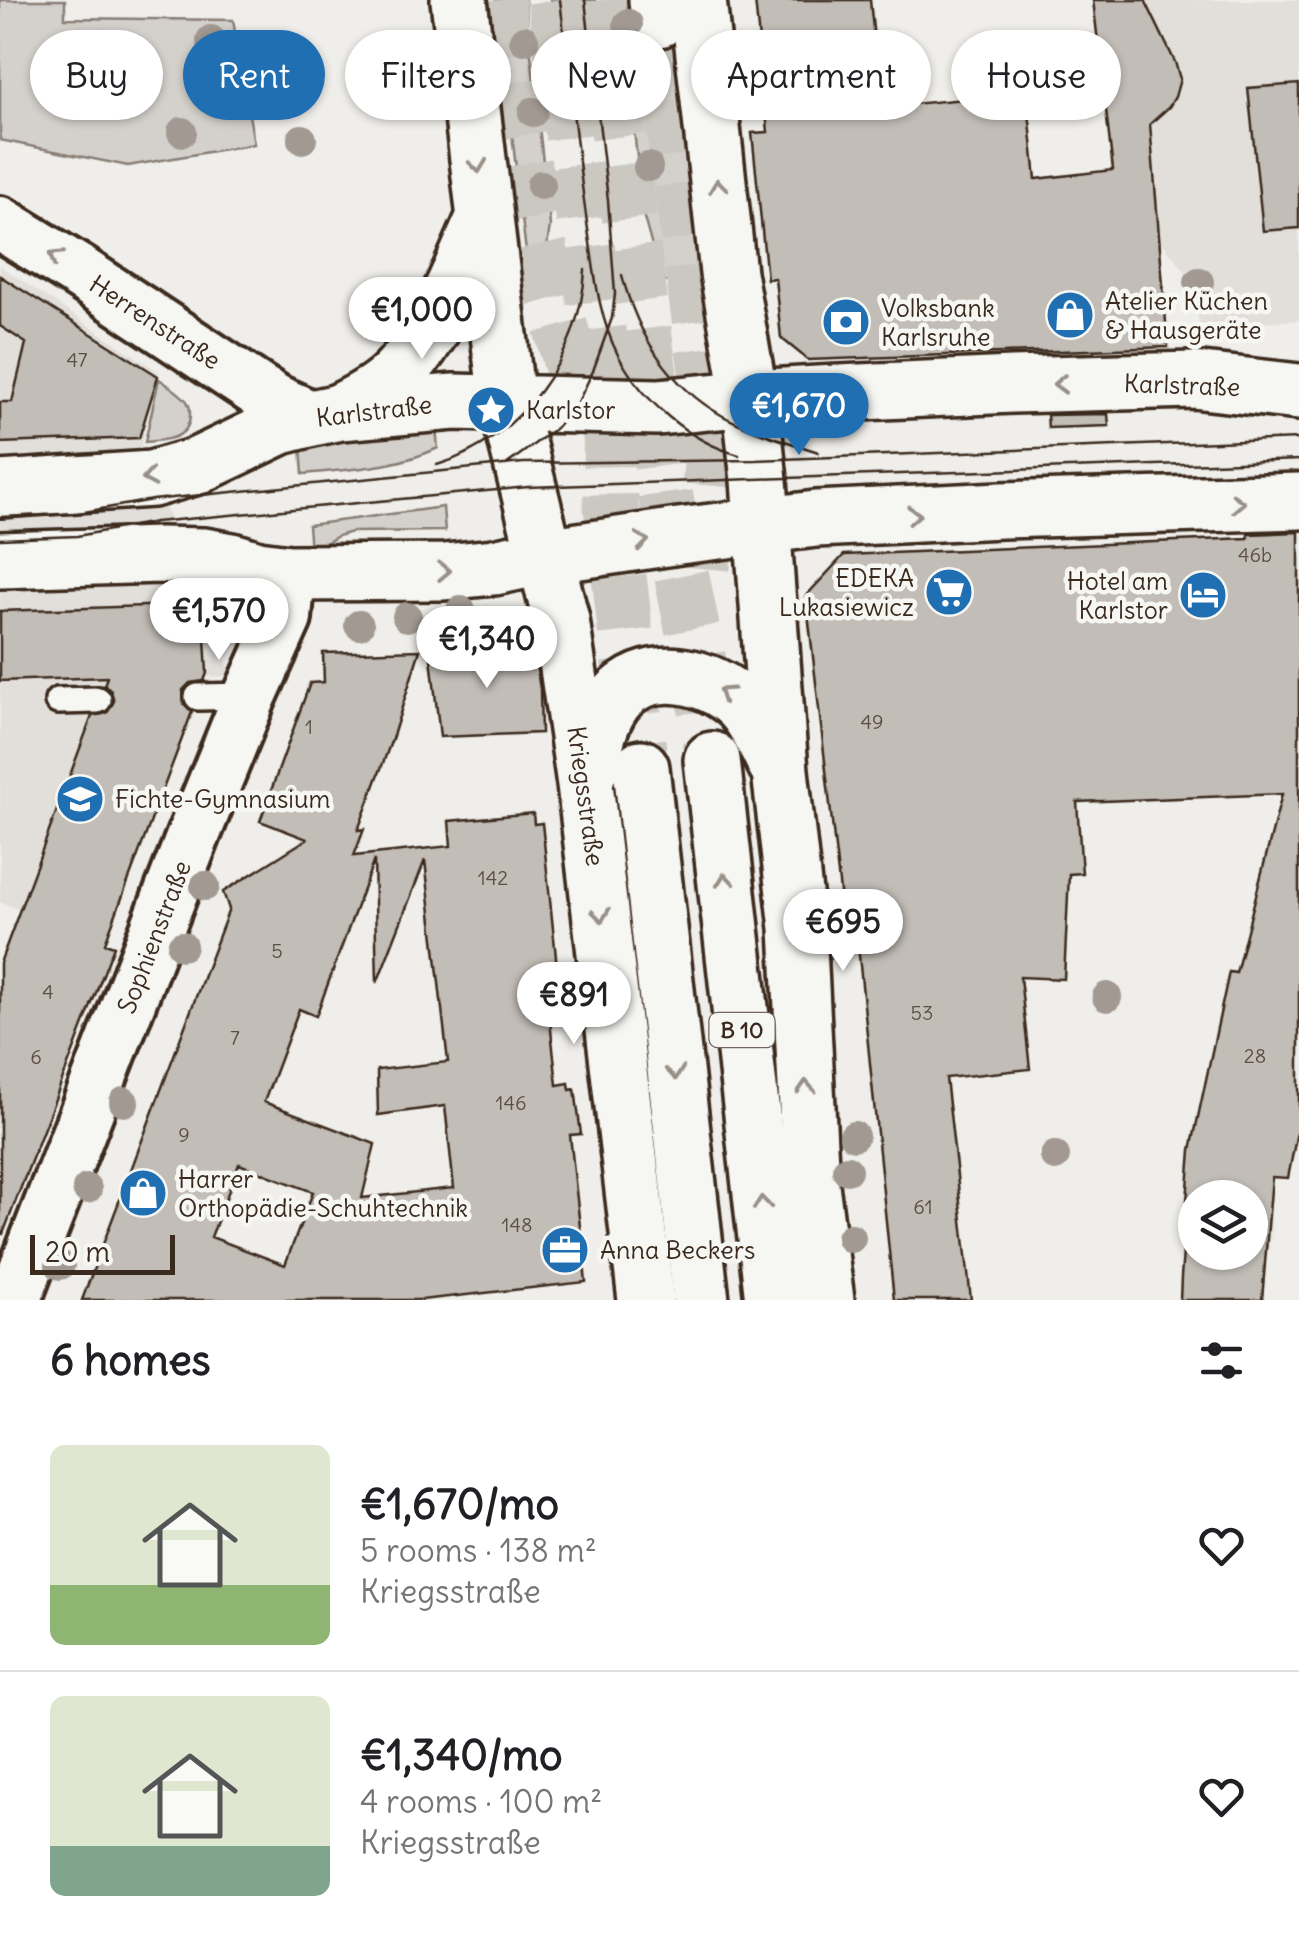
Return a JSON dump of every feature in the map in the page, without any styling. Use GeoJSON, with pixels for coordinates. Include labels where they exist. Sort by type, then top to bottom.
{"type":"FeatureCollection","features":[{"type":"Feature","properties":{"kind":"main road","name":"Kriegsstraße"},"geometry":{"type":"LineString","coordinates":[[459,0],[507,402],[561,620],[585,784],[646,1300]]}},
{"type":"Feature","properties":{"kind":"main road"},"geometry":{"type":"LineString","coordinates":[[672,6],[750,398],[780,771],[798,928],[811,1185],[826,1300]]}},
{"type":"Feature","properties":{"kind":"main road"},"geometry":{"type":"LineString","coordinates":[[326,415],[368,398],[399,373],[426,340],[484,218]]}},
{"type":"Feature","properties":{"kind":"main road","name":"Karlstraße"},"geometry":{"type":"LineString","coordinates":[[0,490],[152,479],[198,466],[281,426],[326,415],[454,402],[658,407],[750,398],[1193,380],[1299,392]]}},
{"type":"Feature","properties":{"kind":"main road"},"geometry":{"type":"LineString","coordinates":[[0,560],[125,554],[204,556],[290,574],[466,570],[816,519],[1299,501]]}},
{"type":"Feature","properties":{"kind":"main road"},"geometry":{"type":"LineString","coordinates":[[585,784],[607,712],[621,694],[642,680],[668,676],[700,678],[724,690],[744,707],[780,771]]}},
{"type":"Feature","properties":{"kind":"main road","name":"B 10"},"geometry":{"type":"LineString","coordinates":[[712,760],[772,1300]]}},
{"type":"Feature","properties":{"kind":"main road","name":"B 10"},"geometry":{"type":"LineString","coordinates":[[640,768],[701,1300]]}},
{"type":"Feature","properties":{"kind":"street","name":"Herrenstraße"},"geometry":{"type":"LineString","coordinates":[[0,223],[277,402],[326,415]]}},
{"type":"Feature","properties":{"kind":"street","name":"Sophienstraße"},"geometry":{"type":"LineString","coordinates":[[14,1300],[186,854],[285,618],[290,574]]}},
{"type":"Feature","properties":{"kind":"lane"},"geometry":{"type":"LineString","coordinates":[[198,696],[250,696]]}},
{"type":"Feature","properties":{"kind":"lane"},"geometry":{"type":"LineString","coordinates":[[58,701],[98,700]]}},
{"type":"Feature","properties":{"kind":"shaded area"},"geometry":{"type":"Polygon","coordinates":[[[0,0],[65,0],[65,18],[233,20],[235,30],[183,30],[183,120],[250,120],[254,144],[128,166],[0,140],[0,0]]]}},
{"type":"Feature","properties":{"kind":"shaded area"},"geometry":{"type":"Polygon","coordinates":[[[496,0],[525,0],[531,54],[531,120],[538,120],[550,225],[541,292],[531,294],[510,120],[511,30],[500,30],[496,0]]]}},
{"type":"Feature","properties":{"kind":"shaded area"},"geometry":{"type":"Polygon","coordinates":[[[550,0],[595,0],[599,30],[554,30],[550,0]]]}},
{"type":"Feature","properties":{"kind":"shaded area"},"geometry":{"type":"Polygon","coordinates":[[[619,0],[634,0],[683,20],[710,278],[662,282],[644,218],[633,120],[671,120],[671,30],[622,30],[619,0]]]}},
{"type":"Feature","properties":{"kind":"shaded area"},"geometry":{"type":"Polygon","coordinates":[[[1140,0],[1299,0],[1299,320],[1199,325],[1194,282],[1160,240],[1153,167],[1149,117],[1178,73],[1170,51],[1161,43],[1140,0]]]}},
{"type":"Feature","properties":{"kind":"shaded area"},"geometry":{"type":"Polygon","coordinates":[[[0,266],[159,372],[141,445],[232,676],[206,677],[105,943],[0,902],[0,266]]]}},
{"type":"Feature","properties":{"kind":"shaded area"},"geometry":{"type":"Polygon","coordinates":[[[159,379],[187,402],[189,424],[174,437],[145,442],[159,379]]]}},
{"type":"Feature","properties":{"kind":"shaded area"},"geometry":{"type":"Polygon","coordinates":[[[435,419],[438,448],[422,455],[389,464],[303,474],[300,433],[435,419]]]}},
{"type":"Feature","properties":{"kind":"shaded area"},"geometry":{"type":"Polygon","coordinates":[[[443,507],[445,531],[351,532],[310,552],[308,525],[443,507]]]}},
{"type":"Feature","properties":{"kind":"building"},"geometry":{"type":"Polygon","coordinates":[[[755,0],[870,0],[873,30],[758,30],[755,0]]]}},
{"type":"Feature","properties":{"kind":"building"},"geometry":{"type":"Polygon","coordinates":[[[1093,0],[1145,0],[1180,79],[1169,107],[1150,124],[1168,347],[808,360],[781,338],[775,278],[767,279],[752,133],[768,132],[767,120],[931,120],[931,102],[951,100],[951,120],[1030,120],[1036,179],[1113,170],[1107,120],[1121,120],[1121,30],[1097,30],[1093,0]]]}},
{"type":"Feature","properties":{"kind":"building"},"geometry":{"type":"Polygon","coordinates":[[[1299,84],[1299,228],[1263,231],[1248,88],[1299,84]]]}},
{"type":"Feature","properties":{"kind":"building"},"geometry":{"type":"Polygon","coordinates":[[[0,276],[158,376],[139,438],[0,443],[0,402],[12,402],[26,343],[0,326],[0,276]]]}},
{"type":"Feature","properties":{"kind":"building"},"geometry":{"type":"Polygon","coordinates":[[[1108,414],[1109,426],[1048,428],[1047,415],[1108,414]]]}},
{"type":"Feature","properties":{"kind":"building"},"geometry":{"type":"Polygon","coordinates":[[[1299,532],[1299,1122],[1288,1178],[1272,1177],[1268,1226],[1268,1180],[1189,1180],[1191,1150],[1229,972],[1236,973],[1282,794],[1077,802],[1082,873],[1069,874],[1064,979],[1020,977],[1030,1069],[946,1078],[971,1300],[894,1300],[855,916],[843,918],[806,596],[844,555],[1248,538],[1248,534],[1299,532]]]}},
{"type":"Feature","properties":{"kind":"building"},"geometry":{"type":"Polygon","coordinates":[[[203,604],[207,673],[204,681],[190,683],[183,690],[184,704],[192,712],[105,943],[114,946],[3,1234],[0,963],[92,716],[107,713],[114,701],[104,685],[107,677],[0,681],[0,611],[203,604]]]}},
{"type":"Feature","properties":{"kind":"building"},"geometry":{"type":"Polygon","coordinates":[[[533,646],[540,689],[541,733],[440,737],[430,649],[533,646]]]}},
{"type":"Feature","properties":{"kind":"building"},"geometry":{"type":"Polygon","coordinates":[[[420,650],[358,830],[364,829],[354,856],[451,846],[449,821],[533,813],[534,824],[542,823],[559,986],[558,992],[547,993],[557,1085],[569,1083],[570,1090],[575,1089],[581,1134],[570,1135],[586,1282],[421,1300],[82,1300],[229,909],[223,892],[307,839],[260,821],[310,683],[324,682],[323,653],[420,650]],[[374,860],[316,1016],[299,1009],[264,1102],[375,1144],[362,1198],[454,1188],[445,1106],[378,1115],[377,1070],[448,1062],[425,860],[377,983],[374,860]],[[239,1164],[211,1237],[285,1265],[313,1192],[239,1164]]]}},
{"type":"Feature","properties":{"kind":"building"},"geometry":{"type":"Polygon","coordinates":[[[1182,1270],[1264,1270],[1262,1300],[1180,1300],[1182,1270]]]}},
{"type":"Feature","properties":{"kind":"tunnel"},"geometry":{"type":"LineString","coordinates":[[498,0],[508,84],[545,273],[579,392]]}},
{"type":"Feature","properties":{"kind":"tunnel"},"geometry":{"type":"LineString","coordinates":[[555,0],[610,421],[611,506],[641,768]]}},
{"type":"Feature","properties":{"kind":"tunnel"},"geometry":{"type":"LineString","coordinates":[[601,0],[666,498],[701,672],[712,760]]}},
{"type":"Feature","properties":{"kind":"tunnel"},"geometry":{"type":"LineString","coordinates":[[659,19],[711,408],[711,467],[702,579]]}},
{"type":"Feature","properties":{"kind":"tram line"},"geometry":{"type":"LineString","coordinates":[[560,0],[593,266],[612,341],[628,372],[669,417],[702,440],[739,455]]}},
{"type":"Feature","properties":{"kind":"tram line"},"geometry":{"type":"LineString","coordinates":[[506,465],[556,428],[577,404],[612,318],[615,294],[608,200],[585,0]]}},
{"type":"Feature","properties":{"kind":"tram line"},"geometry":{"type":"LineString","coordinates":[[437,465],[495,436],[541,390],[572,333],[585,270]]}},
{"type":"Feature","properties":{"kind":"tram line"},"geometry":{"type":"LineString","coordinates":[[622,275],[646,338],[687,390],[734,422],[818,452]]}},
{"type":"Feature","properties":{"kind":"tram line"},"geometry":{"type":"LineString","coordinates":[[0,517],[73,514],[152,500],[523,463],[756,460],[1299,439]]}},
{"type":"Feature","properties":{"kind":"tram line"},"geometry":{"type":"LineString","coordinates":[[0,539],[77,536],[155,522],[528,487],[1299,460]]}},
{"type":"Feature","properties":{"kind":"place","name":"Atelier Küchen & Hausgeräte"},"geometry":{"type":"Point","coordinates":[1070,315]}},
{"type":"Feature","properties":{"kind":"place","name":"Volksbank Karlsruhe"},"geometry":{"type":"Point","coordinates":[846,322]}},
{"type":"Feature","properties":{"kind":"place","name":"Karlstor"},"geometry":{"type":"Point","coordinates":[491,410]}},
{"type":"Feature","properties":{"kind":"place","name":"EDEKA Lukasiewicz"},"geometry":{"type":"Point","coordinates":[949,592]}},
{"type":"Feature","properties":{"kind":"place","name":"Hotel am Karlstor"},"geometry":{"type":"Point","coordinates":[1203,595]}},
{"type":"Feature","properties":{"kind":"place","name":"Fichte-Gymnasium"},"geometry":{"type":"Point","coordinates":[80,799]}},
{"type":"Feature","properties":{"kind":"place","name":"Harrer Orthopädie-Schuhtechnik"},"geometry":{"type":"Point","coordinates":[143,1193]}},
{"type":"Feature","properties":{"kind":"place","name":"Anna Beckers"},"geometry":{"type":"Point","coordinates":[565,1250]}}]}
